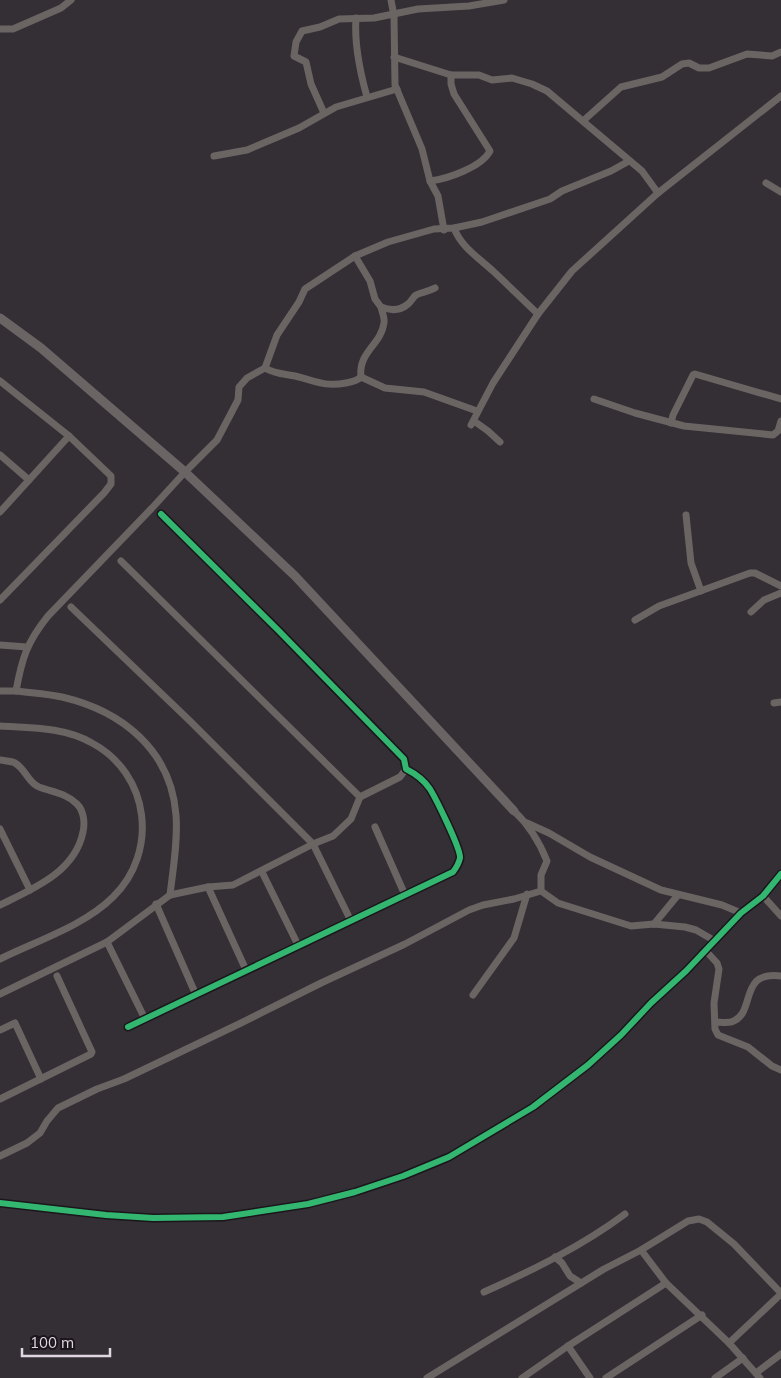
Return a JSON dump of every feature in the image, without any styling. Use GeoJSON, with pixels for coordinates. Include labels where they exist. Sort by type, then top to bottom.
{"type":"FeatureCollection","features":[{"type":"Feature","properties":{"kind":"main road"},"geometry":{"type":"LineString","coordinates":[[0,318],[41,348],[185,472],[296,576],[514,811]]}},
{"type":"Feature","properties":{"kind":"street"},"geometry":{"type":"LineString","coordinates":[[0,29],[13,29],[61,8],[71,0]]}},
{"type":"Feature","properties":{"kind":"street"},"geometry":{"type":"LineString","coordinates":[[390,0],[393,13],[395,81],[422,149],[430,181],[440,201],[444,230]]}},
{"type":"Feature","properties":{"kind":"street"},"geometry":{"type":"LineString","coordinates":[[324,113],[311,84],[306,62],[294,56],[296,42],[304,30],[320,27],[339,19],[374,18],[393,13],[458,3],[504,0]]}},
{"type":"Feature","properties":{"kind":"street"},"geometry":{"type":"LineString","coordinates":[[356,18],[357,53],[361,78],[367,97]]}},
{"type":"Feature","properties":{"kind":"street"},"geometry":{"type":"LineString","coordinates":[[583,121],[622,87],[662,77],[682,64],[689,63],[700,68],[709,68],[748,54],[772,56],[781,52]]}},
{"type":"Feature","properties":{"kind":"street"},"geometry":{"type":"LineString","coordinates":[[394,57],[451,75],[479,75],[492,80],[512,78],[523,80],[547,91],[642,171],[658,193]]}},
{"type":"Feature","properties":{"kind":"street"},"geometry":{"type":"LineString","coordinates":[[430,181],[442,180],[471,167],[490,152],[454,94],[451,75]]}},
{"type":"Feature","properties":{"kind":"street"},"geometry":{"type":"LineString","coordinates":[[214,156],[246,150],[299,128],[324,113],[367,97],[397,89]]}},
{"type":"Feature","properties":{"kind":"street"},"geometry":{"type":"LineString","coordinates":[[500,442],[472,423],[477,410],[538,314],[572,271],[658,193],[781,96]]}},
{"type":"Feature","properties":{"kind":"street"},"geometry":{"type":"LineString","coordinates":[[16,690],[27,647],[36,630],[217,440],[238,400],[239,387],[243,382],[265,368],[277,335],[299,302],[305,289],[355,256],[388,242],[434,229],[444,230],[482,222],[550,200],[562,191],[611,171],[629,161]]}},
{"type":"Feature","properties":{"kind":"street"},"geometry":{"type":"LineString","coordinates":[[766,182],[781,192]]}},
{"type":"Feature","properties":{"kind":"street"},"geometry":{"type":"LineString","coordinates":[[454,228],[457,236],[470,252],[538,314]]}},
{"type":"Feature","properties":{"kind":"street"},"geometry":{"type":"LineString","coordinates":[[355,256],[370,282],[384,319],[383,328],[362,362],[361,377]]}},
{"type":"Feature","properties":{"kind":"street"},"geometry":{"type":"LineString","coordinates":[[381,307],[394,310],[401,308],[408,304],[416,295],[427,293],[435,288]]}},
{"type":"Feature","properties":{"kind":"street"},"geometry":{"type":"LineString","coordinates":[[265,368],[284,375],[330,385],[355,381],[361,377]]}},
{"type":"Feature","properties":{"kind":"street"},"geometry":{"type":"LineString","coordinates":[[671,423],[673,415],[695,374],[781,399]]}},
{"type":"Feature","properties":{"kind":"street"},"geometry":{"type":"LineString","coordinates":[[361,377],[385,388],[424,392],[477,410]]}},
{"type":"Feature","properties":{"kind":"street"},"geometry":{"type":"LineString","coordinates":[[0,381],[70,436],[111,476],[111,484],[104,492],[0,600]]}},
{"type":"Feature","properties":{"kind":"street"},"geometry":{"type":"LineString","coordinates":[[594,399],[635,413],[684,426],[773,435],[778,432],[781,421]]}},
{"type":"Feature","properties":{"kind":"street"},"geometry":{"type":"LineString","coordinates":[[0,512],[70,436]]}},
{"type":"Feature","properties":{"kind":"street"},"geometry":{"type":"LineString","coordinates":[[0,455],[30,480]]}},
{"type":"Feature","properties":{"kind":"street"},"geometry":{"type":"LineString","coordinates":[[0,994],[106,942],[170,895],[208,887],[233,885],[262,872],[313,844],[333,836],[351,819],[360,797],[400,777],[406,769],[404,759],[161,514]]}},
{"type":"Feature","properties":{"kind":"street"},"geometry":{"type":"LineString","coordinates":[[686,515],[691,563],[702,591]]}},
{"type":"Feature","properties":{"kind":"street"},"geometry":{"type":"LineString","coordinates":[[121,561],[360,797]]}},
{"type":"Feature","properties":{"kind":"street"},"geometry":{"type":"LineString","coordinates":[[635,620],[659,606],[750,573],[758,574],[781,586]]}},
{"type":"Feature","properties":{"kind":"street"},"geometry":{"type":"LineString","coordinates":[[751,612],[764,600],[781,593]]}},
{"type":"Feature","properties":{"kind":"street"},"geometry":{"type":"LineString","coordinates":[[71,607],[190,721],[313,844],[351,921]]}},
{"type":"Feature","properties":{"kind":"street"},"geometry":{"type":"LineString","coordinates":[[0,645],[27,647]]}},
{"type":"Feature","properties":{"kind":"street"},"geometry":{"type":"LineString","coordinates":[[0,691],[16,690],[61,697],[96,708],[127,725],[154,752],[169,782],[176,815],[170,895]]}},
{"type":"Feature","properties":{"kind":"street"},"geometry":{"type":"LineString","coordinates":[[0,726],[68,733],[92,742],[103,750],[120,766],[137,795],[141,805],[143,834],[139,853],[131,874],[112,898],[72,925],[0,958]]}},
{"type":"Feature","properties":{"kind":"street"},"geometry":{"type":"LineString","coordinates":[[0,760],[14,762],[37,786],[55,791],[71,799],[81,810],[84,817],[84,829],[76,852],[54,876],[0,905]]}},
{"type":"Feature","properties":{"kind":"street"},"geometry":{"type":"LineString","coordinates":[[128,1027],[453,872],[460,856],[444,817],[430,789],[420,777],[406,769]]}},
{"type":"Feature","properties":{"kind":"street"},"geometry":{"type":"LineString","coordinates":[[514,811],[526,822],[541,846],[547,861],[541,875],[541,891]]}},
{"type":"Feature","properties":{"kind":"street"},"geometry":{"type":"LineString","coordinates":[[526,822],[599,861],[661,890],[722,905],[742,914]]}},
{"type":"Feature","properties":{"kind":"street"},"geometry":{"type":"LineString","coordinates":[[375,827],[405,895]]}},
{"type":"Feature","properties":{"kind":"street"},"geometry":{"type":"LineString","coordinates":[[0,829],[30,890]]}},
{"type":"Feature","properties":{"kind":"street"},"geometry":{"type":"LineString","coordinates":[[262,872],[298,945]]}},
{"type":"Feature","properties":{"kind":"street"},"geometry":{"type":"LineString","coordinates":[[0,1203],[106,1215],[153,1218],[224,1217],[308,1204],[355,1192],[403,1176],[449,1157],[533,1107],[563,1086],[621,1035],[651,1003],[762,896],[781,874]]}},
{"type":"Feature","properties":{"kind":"street"},"geometry":{"type":"LineString","coordinates":[[208,887],[246,970]]}},
{"type":"Feature","properties":{"kind":"street"},"geometry":{"type":"LineString","coordinates":[[0,1156],[27,1143],[40,1133],[58,1108],[96,1089],[124,1079],[405,944],[469,910],[483,905],[514,900],[527,894],[541,891],[558,903],[631,926],[674,925],[696,930],[715,941]]}},
{"type":"Feature","properties":{"kind":"street"},"geometry":{"type":"LineString","coordinates":[[472,995],[514,938],[527,894]]}},
{"type":"Feature","properties":{"kind":"street"},"geometry":{"type":"LineString","coordinates":[[654,924],[678,895]]}},
{"type":"Feature","properties":{"kind":"street"},"geometry":{"type":"LineString","coordinates":[[762,896],[781,916]]}},
{"type":"Feature","properties":{"kind":"street"},"geometry":{"type":"LineString","coordinates":[[156,904],[196,995]]}},
{"type":"Feature","properties":{"kind":"street"},"geometry":{"type":"LineString","coordinates":[[106,942],[145,1019]]}},
{"type":"Feature","properties":{"kind":"street"},"geometry":{"type":"LineString","coordinates":[[706,951],[717,963],[719,969],[714,1003],[718,1035],[748,1047],[772,1066],[781,1070]]}},
{"type":"Feature","properties":{"kind":"street"},"geometry":{"type":"LineString","coordinates":[[715,1022],[732,1022],[738,1017],[754,982],[761,977],[770,974],[781,976]]}},
{"type":"Feature","properties":{"kind":"street"},"geometry":{"type":"LineString","coordinates":[[0,1099],[92,1052],[57,976]]}},
{"type":"Feature","properties":{"kind":"street"},"geometry":{"type":"LineString","coordinates":[[0,1030],[15,1023],[41,1079]]}},
{"type":"Feature","properties":{"kind":"street"},"geometry":{"type":"LineString","coordinates":[[484,1292],[556,1257],[604,1229],[625,1214]]}},
{"type":"Feature","properties":{"kind":"street"},"geometry":{"type":"LineString","coordinates":[[427,1378],[437,1376],[581,1283],[688,1221],[699,1219],[707,1222],[734,1244],[781,1293],[729,1343]]}},
{"type":"Feature","properties":{"kind":"street"},"geometry":{"type":"LineString","coordinates":[[640,1250],[666,1283],[702,1315],[758,1376],[781,1354]]}},
{"type":"Feature","properties":{"kind":"street"},"geometry":{"type":"LineString","coordinates":[[556,1257],[570,1276],[581,1283]]}},
{"type":"Feature","properties":{"kind":"street"},"geometry":{"type":"LineString","coordinates":[[522,1378],[666,1283]]}},
{"type":"Feature","properties":{"kind":"street"},"geometry":{"type":"LineString","coordinates":[[606,1378],[702,1315]]}},
{"type":"Feature","properties":{"kind":"street"},"geometry":{"type":"LineString","coordinates":[[568,1346],[590,1378]]}},
{"type":"Feature","properties":{"kind":"street"},"geometry":{"type":"LineString","coordinates":[[715,1378],[743,1358]]}},
{"type":"Feature","properties":{"kind":"cycle path"},"geometry":{"type":"LineString","coordinates":[[128,1027],[453,872],[460,858],[448,824],[433,794],[425,783],[406,769],[404,759],[161,514]]}},
{"type":"Feature","properties":{"kind":"cycle path"},"geometry":{"type":"LineString","coordinates":[[0,1203],[106,1215],[153,1218],[223,1217],[308,1204],[355,1192],[403,1176],[449,1157],[533,1107],[588,1065],[686,971],[741,913],[763,896],[781,874]]}}]}
